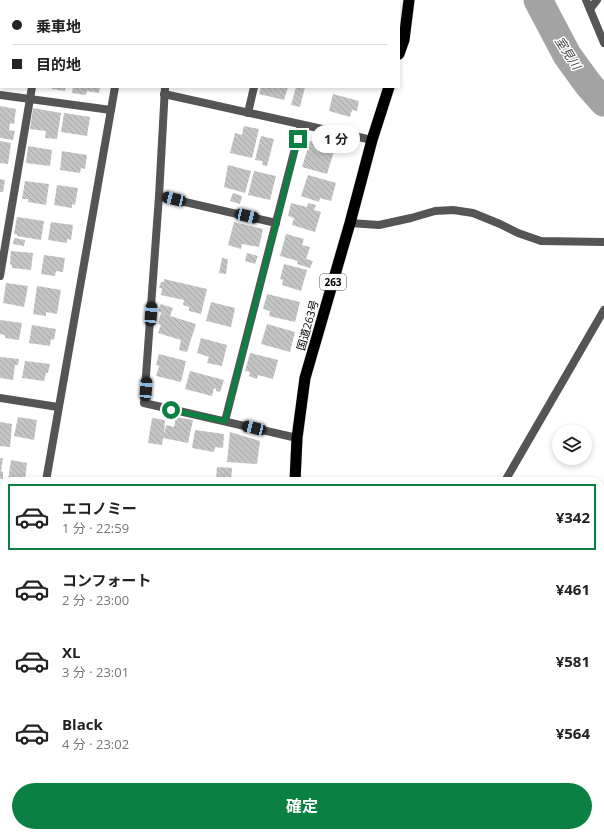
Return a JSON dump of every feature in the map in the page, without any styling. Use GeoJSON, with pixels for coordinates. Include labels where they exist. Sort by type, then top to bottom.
{"type":"FeatureCollection","features":[{"type":"Feature","properties":{"kind":"highway"},"geometry":{"type":"LineString","coordinates":[[400,51],[404,40],[409,0]]}},
{"type":"Feature","properties":{"kind":"highway","name":"国道263号"},"geometry":{"type":"LineString","coordinates":[[295,477],[297,438],[305,378],[350,223],[372,140],[389,88]]}},
{"type":"Feature","properties":{"kind":"street"},"geometry":{"type":"LineString","coordinates":[[586,0],[604,43]]}},
{"type":"Feature","properties":{"kind":"street"},"geometry":{"type":"LineString","coordinates":[[590,9],[597,0]]}},
{"type":"Feature","properties":{"kind":"street"},"geometry":{"type":"LineString","coordinates":[[0,276],[32,88]]}},
{"type":"Feature","properties":{"kind":"street"},"geometry":{"type":"LineString","coordinates":[[47,477],[115,88]]}},
{"type":"Feature","properties":{"kind":"street"},"geometry":{"type":"LineString","coordinates":[[248,113],[254,88]]}},
{"type":"Feature","properties":{"kind":"street"},"geometry":{"type":"LineString","coordinates":[[297,438],[144,404],[159,196],[164,91],[248,113],[372,140]]}},
{"type":"Feature","properties":{"kind":"street"},"geometry":{"type":"LineString","coordinates":[[0,95],[111,110]]}},
{"type":"Feature","properties":{"kind":"street"},"geometry":{"type":"LineString","coordinates":[[225,421],[301,125]]}},
{"type":"Feature","properties":{"kind":"street"},"geometry":{"type":"LineString","coordinates":[[159,196],[276,223]]}},
{"type":"Feature","properties":{"kind":"street"},"geometry":{"type":"LineString","coordinates":[[350,223],[378,225],[411,218],[434,211],[453,210],[473,214],[541,241],[604,242]]}},
{"type":"Feature","properties":{"kind":"street"},"geometry":{"type":"LineString","coordinates":[[507,477],[604,310]]}},
{"type":"Feature","properties":{"kind":"street"},"geometry":{"type":"LineString","coordinates":[[0,398],[58,407]]}},
{"type":"Feature","properties":{"kind":"building"},"geometry":{"type":"Polygon","coordinates":[[[52,88],[66,88],[65,91],[52,88]]]}},
{"type":"Feature","properties":{"kind":"building"},"geometry":{"type":"Polygon","coordinates":[[[73,88],[100,88],[99,93],[87,91],[86,95],[72,93],[73,88]]]}},
{"type":"Feature","properties":{"kind":"building"},"geometry":{"type":"Polygon","coordinates":[[[261,88],[288,88],[284,100],[259,94],[261,88]]]}},
{"type":"Feature","properties":{"kind":"building"},"geometry":{"type":"Polygon","coordinates":[[[296,88],[305,88],[300,107],[291,105],[296,88]]]}},
{"type":"Feature","properties":{"kind":"building"},"geometry":{"type":"Polygon","coordinates":[[[333,94],[359,101],[357,111],[352,110],[350,117],[329,111],[333,94]]]}},
{"type":"Feature","properties":{"kind":"building"},"geometry":{"type":"Polygon","coordinates":[[[0,106],[16,109],[14,124],[10,123],[9,130],[15,131],[13,140],[0,138],[0,106]]]}},
{"type":"Feature","properties":{"kind":"building"},"geometry":{"type":"Polygon","coordinates":[[[33,108],[61,113],[57,139],[45,138],[46,131],[30,129],[33,108]]]}},
{"type":"Feature","properties":{"kind":"building"},"geometry":{"type":"Polygon","coordinates":[[[64,113],[90,117],[87,136],[61,132],[64,113]]]}},
{"type":"Feature","properties":{"kind":"building"},"geometry":{"type":"Polygon","coordinates":[[[244,126],[259,129],[252,158],[230,153],[235,133],[242,135],[244,126]]]}},
{"type":"Feature","properties":{"kind":"building"},"geometry":{"type":"Polygon","coordinates":[[[261,136],[274,139],[267,166],[262,165],[263,161],[255,160],[261,136]]]}},
{"type":"Feature","properties":{"kind":"building"},"geometry":{"type":"Polygon","coordinates":[[[0,141],[11,143],[8,164],[0,163],[0,141]]]}},
{"type":"Feature","properties":{"kind":"building"},"geometry":{"type":"Polygon","coordinates":[[[310,141],[335,148],[327,174],[302,167],[310,141]]]}},
{"type":"Feature","properties":{"kind":"building"},"geometry":{"type":"Polygon","coordinates":[[[28,146],[52,150],[50,166],[26,163],[28,146]]]}},
{"type":"Feature","properties":{"kind":"building"},"geometry":{"type":"Polygon","coordinates":[[[62,151],[87,155],[85,169],[81,168],[80,173],[60,170],[62,151]]]}},
{"type":"Feature","properties":{"kind":"building"},"geometry":{"type":"Polygon","coordinates":[[[228,165],[251,171],[245,193],[224,187],[228,165]]]}},
{"type":"Feature","properties":{"kind":"building"},"geometry":{"type":"Polygon","coordinates":[[[254,171],[276,176],[270,200],[248,195],[254,171]]]}},
{"type":"Feature","properties":{"kind":"building"},"geometry":{"type":"Polygon","coordinates":[[[308,175],[336,183],[331,201],[320,198],[319,202],[301,196],[308,175]]]}},
{"type":"Feature","properties":{"kind":"building"},"geometry":{"type":"Polygon","coordinates":[[[0,179],[5,180],[3,192],[0,192],[0,179]]]}},
{"type":"Feature","properties":{"kind":"building"},"geometry":{"type":"Polygon","coordinates":[[[25,181],[49,184],[46,205],[28,202],[28,199],[22,199],[25,181]]]}},
{"type":"Feature","properties":{"kind":"building"},"geometry":{"type":"Polygon","coordinates":[[[57,185],[78,188],[75,205],[72,204],[72,208],[54,205],[57,185]]]}},
{"type":"Feature","properties":{"kind":"building"},"geometry":{"type":"Polygon","coordinates":[[[233,193],[242,196],[240,204],[230,201],[233,193]]]}},
{"type":"Feature","properties":{"kind":"building"},"geometry":{"type":"Polygon","coordinates":[[[291,203],[307,207],[308,203],[316,205],[314,210],[321,212],[315,232],[292,225],[294,218],[288,216],[291,203]]]}},
{"type":"Feature","properties":{"kind":"building"},"geometry":{"type":"Polygon","coordinates":[[[17,217],[44,221],[41,240],[17,236],[17,234],[14,234],[17,217]]]}},
{"type":"Feature","properties":{"kind":"building"},"geometry":{"type":"Polygon","coordinates":[[[51,222],[73,225],[71,240],[67,239],[67,243],[48,240],[51,222]]]}},
{"type":"Feature","properties":{"kind":"building"},"geometry":{"type":"Polygon","coordinates":[[[234,222],[263,229],[259,247],[242,244],[241,249],[228,245],[234,222]]]}},
{"type":"Feature","properties":{"kind":"building"},"geometry":{"type":"Polygon","coordinates":[[[286,234],[304,239],[302,245],[310,247],[306,259],[313,261],[310,268],[297,264],[298,261],[280,256],[286,234]]]}},
{"type":"Feature","properties":{"kind":"building"},"geometry":{"type":"Polygon","coordinates":[[[14,238],[25,240],[24,246],[13,244],[14,238]]]}},
{"type":"Feature","properties":{"kind":"building"},"geometry":{"type":"Polygon","coordinates":[[[11,251],[33,253],[31,270],[12,268],[12,265],[10,264],[11,251]]]}},
{"type":"Feature","properties":{"kind":"building"},"geometry":{"type":"Polygon","coordinates":[[[247,253],[258,256],[255,264],[245,261],[247,253]]]}},
{"type":"Feature","properties":{"kind":"building"},"geometry":{"type":"Polygon","coordinates":[[[44,255],[65,258],[63,272],[56,271],[55,276],[41,274],[44,255]]]}},
{"type":"Feature","properties":{"kind":"building"},"geometry":{"type":"Polygon","coordinates":[[[222,258],[228,259],[226,274],[219,273],[222,258]]]}},
{"type":"Feature","properties":{"kind":"building"},"geometry":{"type":"Polygon","coordinates":[[[284,264],[307,270],[301,291],[282,285],[283,280],[280,279],[284,264]]]}},
{"type":"Feature","properties":{"kind":"building"},"geometry":{"type":"Polygon","coordinates":[[[164,279],[207,289],[201,314],[189,311],[189,307],[183,305],[184,300],[161,295],[162,288],[159,288],[161,282],[164,282],[164,279]]]}},
{"type":"Feature","properties":{"kind":"building"},"geometry":{"type":"Polygon","coordinates":[[[6,283],[28,286],[24,307],[3,303],[6,283]]]}},
{"type":"Feature","properties":{"kind":"building"},"geometry":{"type":"Polygon","coordinates":[[[37,286],[61,290],[57,314],[46,312],[46,316],[33,314],[37,286]]]}},
{"type":"Feature","properties":{"kind":"building"},"geometry":{"type":"Polygon","coordinates":[[[267,294],[300,302],[295,322],[269,316],[270,311],[263,309],[267,294]]]}},
{"type":"Feature","properties":{"kind":"building"},"geometry":{"type":"Polygon","coordinates":[[[211,302],[235,308],[231,327],[206,321],[211,302]]]}},
{"type":"Feature","properties":{"kind":"building"},"geometry":{"type":"Polygon","coordinates":[[[161,304],[173,308],[170,316],[196,324],[187,352],[179,350],[181,340],[158,333],[161,325],[158,324],[161,313],[168,316],[158,311],[161,304]]]}},
{"type":"Feature","properties":{"kind":"building"},"geometry":{"type":"Polygon","coordinates":[[[0,320],[22,323],[19,340],[5,338],[5,335],[0,334],[0,320]]]}},
{"type":"Feature","properties":{"kind":"building"},"geometry":{"type":"Polygon","coordinates":[[[267,324],[295,332],[290,352],[261,344],[267,324]]]}},
{"type":"Feature","properties":{"kind":"building"},"geometry":{"type":"Polygon","coordinates":[[[32,325],[56,329],[54,340],[51,339],[50,346],[29,343],[32,325]]]}},
{"type":"Feature","properties":{"kind":"building"},"geometry":{"type":"Polygon","coordinates":[[[201,338],[227,345],[222,366],[207,363],[209,357],[197,353],[201,338]]]}},
{"type":"Feature","properties":{"kind":"building"},"geometry":{"type":"Polygon","coordinates":[[[250,353],[278,360],[273,379],[258,375],[257,379],[249,376],[250,372],[245,371],[250,353]]]}},
{"type":"Feature","properties":{"kind":"building"},"geometry":{"type":"Polygon","coordinates":[[[159,354],[186,361],[181,382],[156,376],[159,366],[156,365],[159,354]]]}},
{"type":"Feature","properties":{"kind":"building"},"geometry":{"type":"Polygon","coordinates":[[[0,357],[19,359],[18,365],[15,365],[13,380],[0,378],[0,357]]]}},
{"type":"Feature","properties":{"kind":"building"},"geometry":{"type":"Polygon","coordinates":[[[25,361],[50,364],[44,381],[22,378],[25,361]]]}},
{"type":"Feature","properties":{"kind":"building"},"geometry":{"type":"Polygon","coordinates":[[[190,371],[224,380],[220,392],[216,391],[214,388],[212,396],[185,389],[190,371]]]}},
{"type":"Feature","properties":{"kind":"building"},"geometry":{"type":"Polygon","coordinates":[[[18,417],[37,420],[34,440],[14,436],[18,417]]]}},
{"type":"Feature","properties":{"kind":"building"},"geometry":{"type":"Polygon","coordinates":[[[176,417],[193,420],[188,443],[163,438],[162,445],[148,443],[152,418],[165,420],[164,435],[166,425],[174,427],[176,417]]]}},
{"type":"Feature","properties":{"kind":"building"},"geometry":{"type":"Polygon","coordinates":[[[0,422],[12,424],[10,447],[0,446],[0,422]]]}},
{"type":"Feature","properties":{"kind":"building"},"geometry":{"type":"Polygon","coordinates":[[[195,430],[224,434],[223,448],[215,447],[214,452],[192,448],[195,430]]]}},
{"type":"Feature","properties":{"kind":"building"},"geometry":{"type":"Polygon","coordinates":[[[230,432],[260,441],[257,464],[227,462],[230,432]]]}},
{"type":"Feature","properties":{"kind":"building"},"geometry":{"type":"Polygon","coordinates":[[[0,458],[3,458],[1,471],[3,472],[3,477],[0,477],[0,458]]]}},
{"type":"Feature","properties":{"kind":"building"},"geometry":{"type":"Polygon","coordinates":[[[11,460],[27,463],[25,477],[9,477],[11,460]]]}},
{"type":"Feature","properties":{"kind":"building"},"geometry":{"type":"Polygon","coordinates":[[[217,467],[232,468],[231,477],[216,477],[217,467]]]}},
{"type":"Feature","properties":{"kind":"waterway","name":"室見川"},"geometry":{"type":"LineString","coordinates":[[538,0],[567,55],[588,84],[604,102]]}},
{"type":"Feature","properties":{"kind":"route"},"geometry":{"type":"LineString","coordinates":[[171,410],[225,421],[298,139]]}}]}
